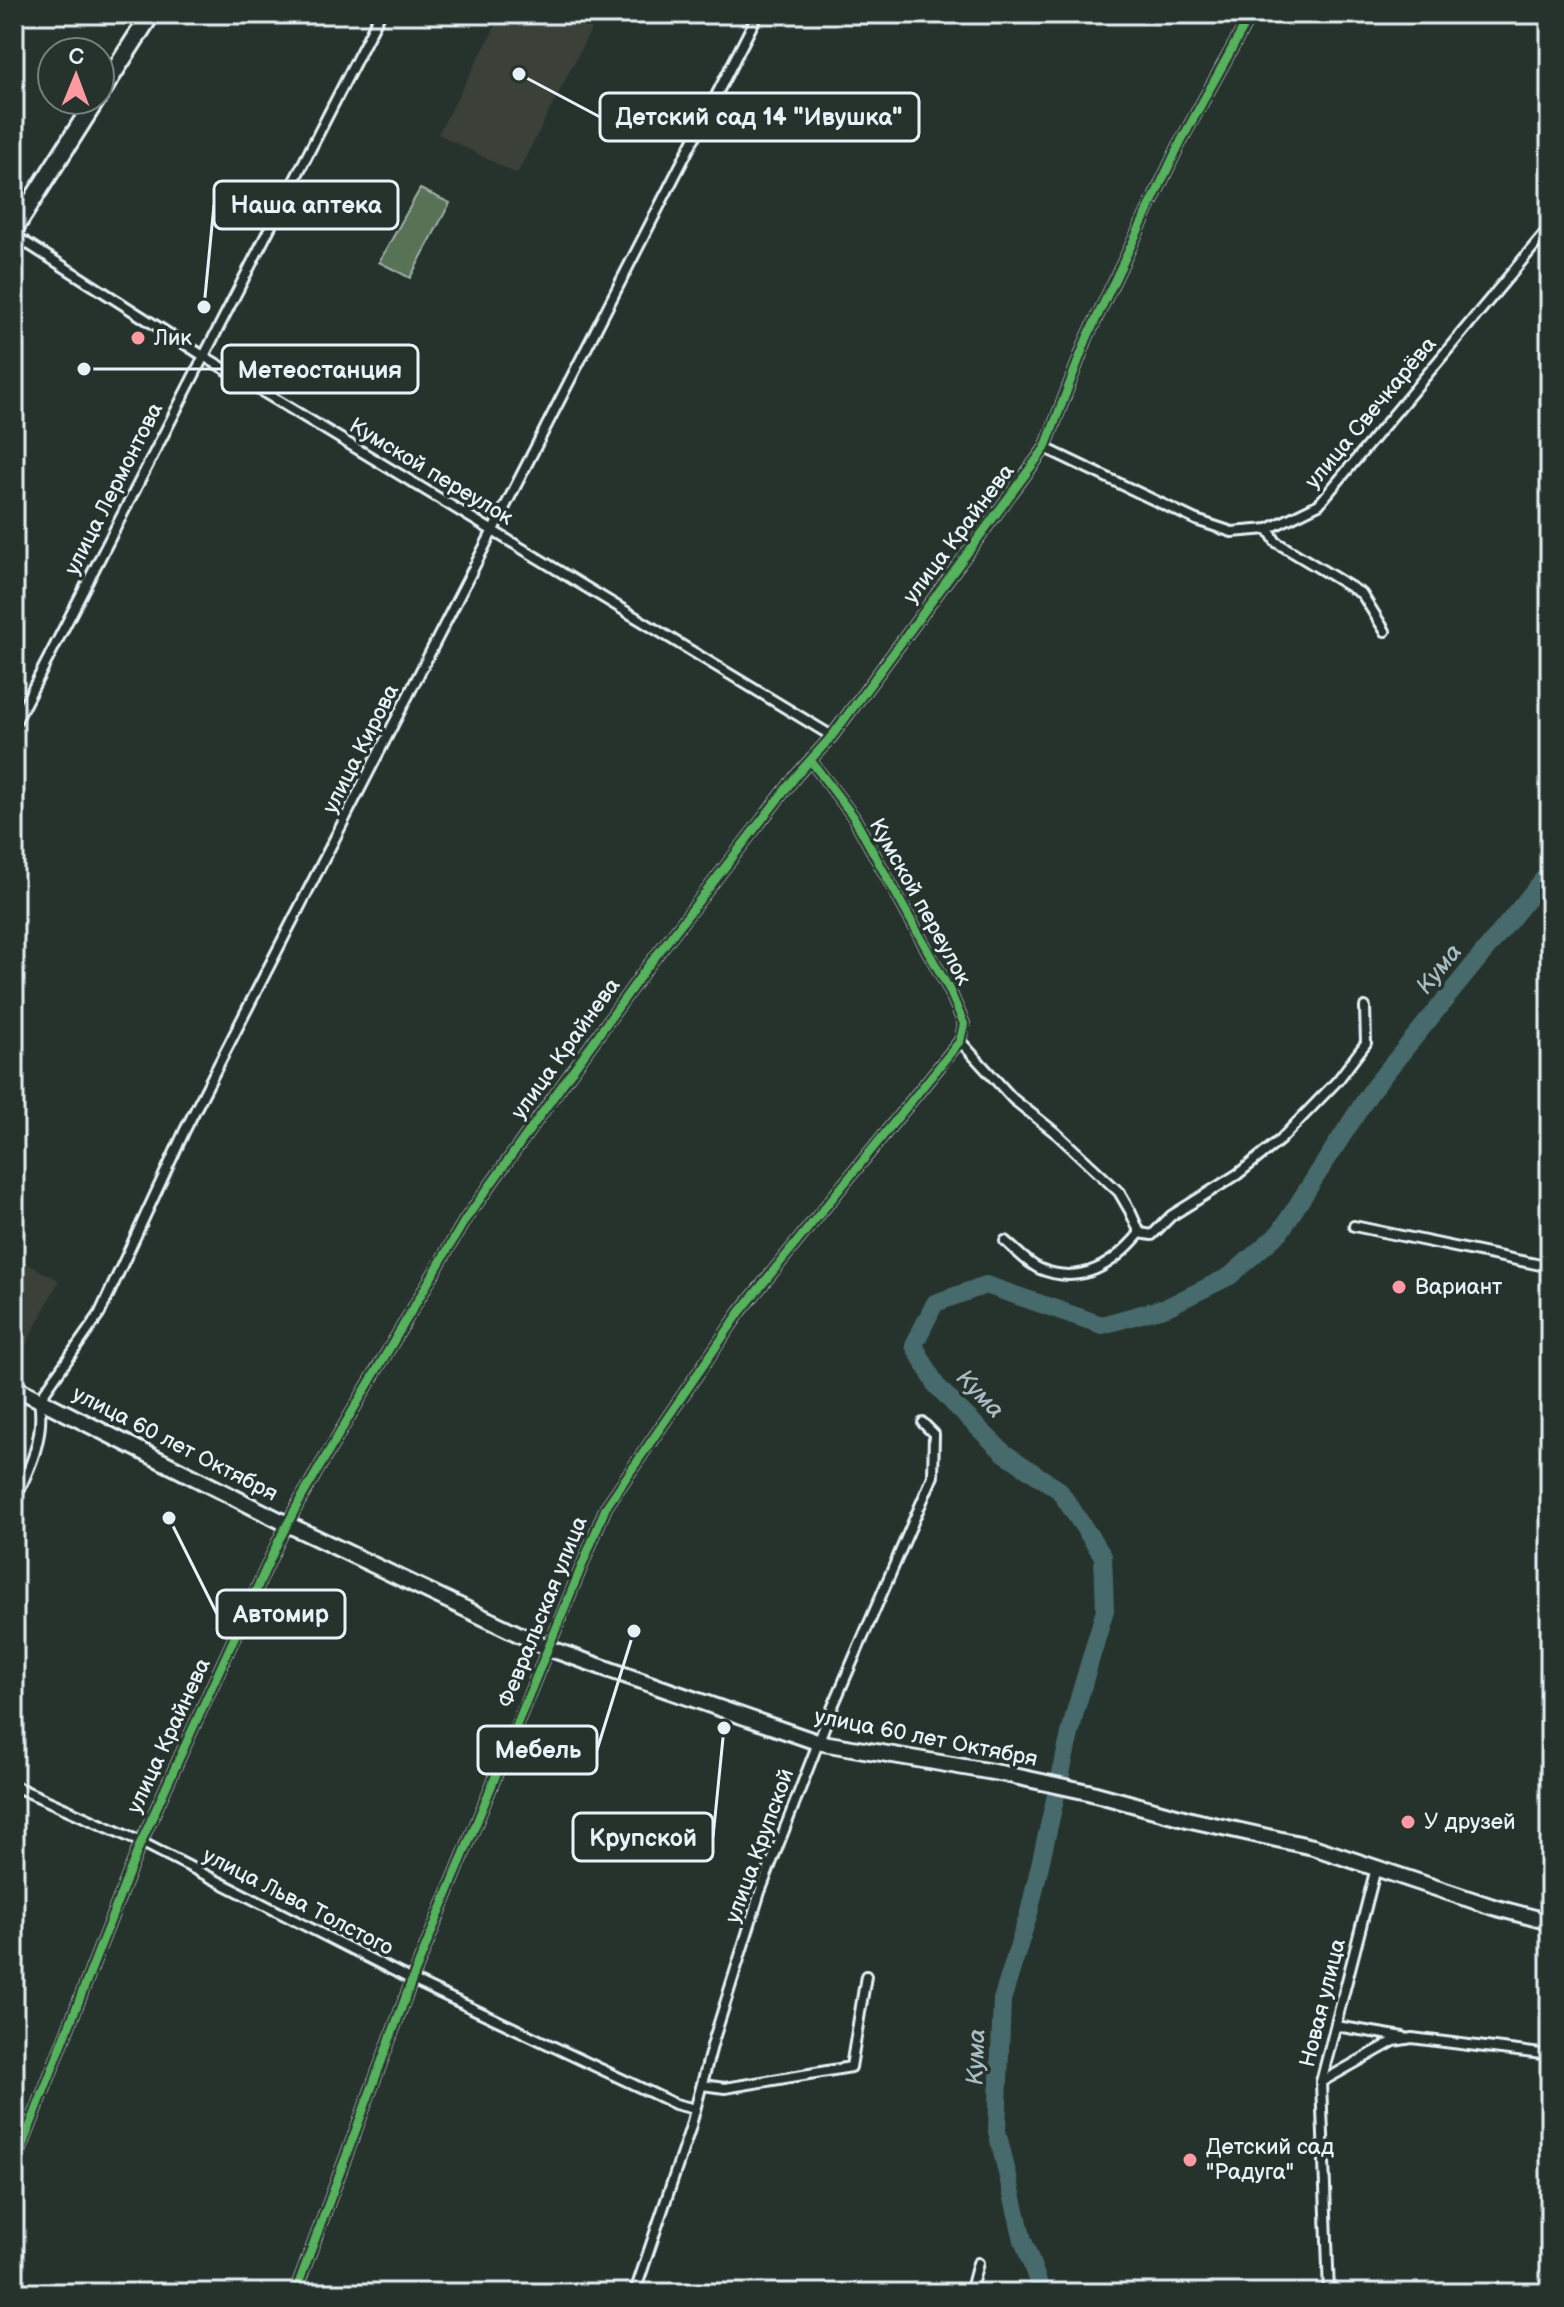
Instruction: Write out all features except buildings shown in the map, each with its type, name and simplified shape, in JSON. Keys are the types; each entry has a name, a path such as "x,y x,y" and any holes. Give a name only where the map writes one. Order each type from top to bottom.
{"highway":[{"path":"116,69 151,14"},
{"path":"14,232 86,116"}],"main road":[{"name":"улица 60 лет Октября","path":"14,1387 287,1524 548,1648 817,1742 1005,1774 1313,1847 1493,1907 1550,1922"}],"street":[{"name":"улица Лермонтова","path":"14,725 380,14"},
{"name":"улица Кирова","path":"39,1400 99,1315 185,1130 758,14"},
{"name":"улица Крайнева","path":"14,2167 141,1842 287,1524 465,1220 645,970 796,776 832,736 1045,448 1093,324 1181,141 1251,14"},
{"name":"улица Свечкарёва","path":"1045,448 1196,520 1232,532 1268,529 1319,504 1550,227"},
{"name":"Кумской переулок","path":"14,232 202,355 832,736"},
{"path":"1268,529 1276,542 1362,594 1385,631"},
{"name":"Кумской переулок","path":"811,761 853,816 949,989 964,1024"},
{"path":"1140,1233 1152,1235 1171,1216 1238,1174 1280,1140 1338,1080 1366,1043 1365,1007"},
{"name":"Февральская улица","path":"295,2293 412,1980 606,1507 740,1312 960,1041 964,1024"},
{"path":"960,1041 1013,1099 1057,1134 1119,1192 1140,1233"},
{"path":"1354,1226 1550,1267"},
{"path":"1005,1241 1038,1268 1064,1275 1088,1272 1115,1260 1140,1233"},
{"path":"14,1501 33,1464 42,1421 39,1400"},
{"name":"улица Крупской","path":"633,2293 659,2227 760,1892 817,1742 933,1476 934,1434 923,1423"},
{"name":"улица Льва Толстого","path":"14,1786 141,1842 412,1980 675,2104 695,2109"},
{"name":"Новая улица","path":"1329,2293 1321,2082 1376,1868"},
{"path":"702,2085 725,2088 851,2067 866,1976"},
{"path":"1336,2026 1550,2055"},
{"path":"1321,2082 1394,2041 1412,2038"},
{"path":"970,2293 978,2263"}],"shaded area":[{"path":"502,14 599,14 517,174 438,134"},
{"path":"14,1257 59,1280 26,1345 14,1339"}],"green space":[{"path":"420,189 450,203 410,278 379,262"}],"waterway":[{"name":"Кума","path":"1042,2293 1023,2240 997,2131 1002,2000 1029,1913 1075,1712 1105,1610 1103,1556 1059,1490 1003,1452 955,1405 936,1385 914,1345 935,1303 986,1285 1102,1325 1167,1307 1230,1276 1280,1232 1373,1088 1550,871"}],"cycle path":[{"path":"14,2167 141,1842 299,1502 465,1220 645,970 796,776 832,736 1045,448 1087,338 1181,141 1251,14"},
{"path":"295,2293 412,1980 606,1507 740,1312 960,1041 964,1024 949,989 853,816 811,761"}],"place":[{"name":"Детский сад 14 \"Ивушка\"","path":"519,74"},
{"name":"Наша аптека","path":"204,307"},
{"name":"Лик","path":"138,338"},
{"name":"Метеостанция","path":"84,369"},
{"name":"Вариант","path":"1399,1287"},
{"name":"Автомир","path":"169,1518"},
{"name":"Мебель","path":"634,1631"},
{"name":"Крупской","path":"724,1728"},
{"name":"У друзей","path":"1408,1822"},
{"name":"Детский сад \"Радуга\"","path":"1190,2160"}]}
